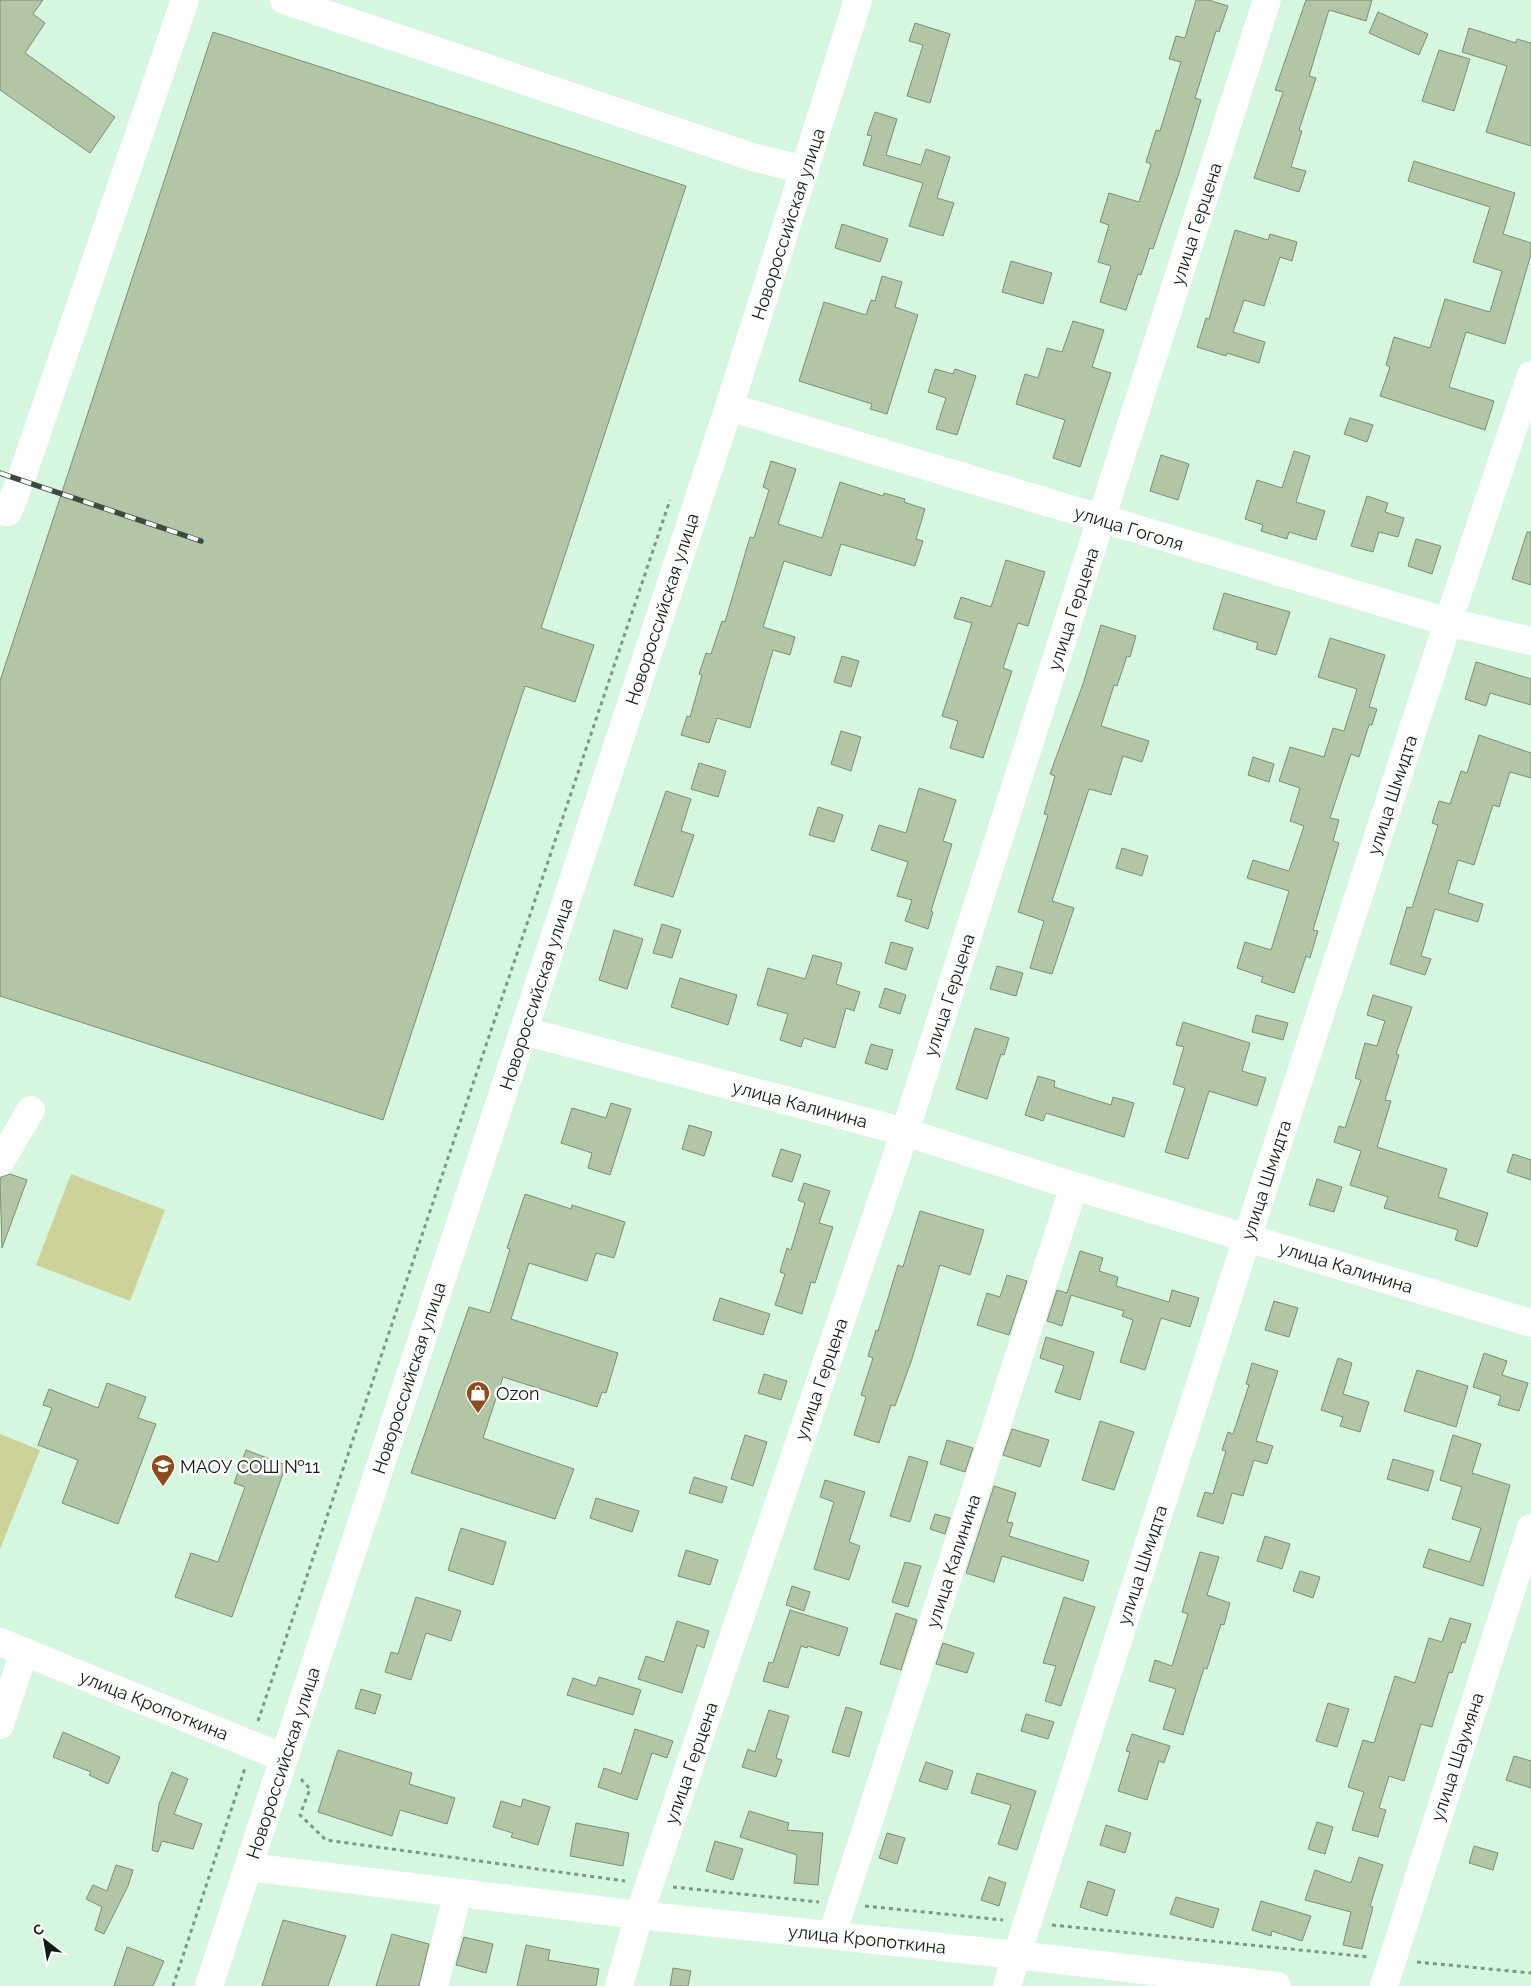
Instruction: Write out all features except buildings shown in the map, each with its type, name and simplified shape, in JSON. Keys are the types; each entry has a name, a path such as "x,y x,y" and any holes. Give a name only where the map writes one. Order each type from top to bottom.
{"street":[{"path":"0,510 8,512 21,479 185,0"},
{"path":"284,0 752,157 805,170"},
{"name":"Новороссийская улица","path":"210,1986 729,406 858,0"},
{"name":"улица Герцена","path":"619,1986 639,1915 905,1132 1267,0"},
{"name":"улица Шмидта","path":"1007,1986 1247,1238 1448,622 1531,375"},
{"name":"улица Гоголя","path":"729,406 1102,520 1448,622 1531,640"},
{"name":"улица Калинина","path":"524,1031 905,1132 1074,1186 1531,1323"},
{"path":"0,1162 31,1110"},
{"name":"улица Калинина","path":"832,1935 1074,1186"},
{"name":"улица Шаумяна","path":"1384,1986 1531,1528"},
{"name":"улица Кропоткина","path":"0,1725 12,1647 284,1758"},
{"name":"улица Кропоткина","path":"250,1867 639,1915 1017,1955 1277,1986"},
{"path":"434,1986 458,1893"}],"path":[{"path":"173,1986 262,1711 672,494"}],"green space":[{"path":"71,1174 165,1210 130,1301 36,1265"},
{"path":"0,1434 40,1450 0,1549"}],"railway":[{"path":"0,473 201,541"}],"place":[{"name":"Ozon","path":"478,1414"},
{"name":"МАОУ СОШ №11","path":"163,1487"}]}
